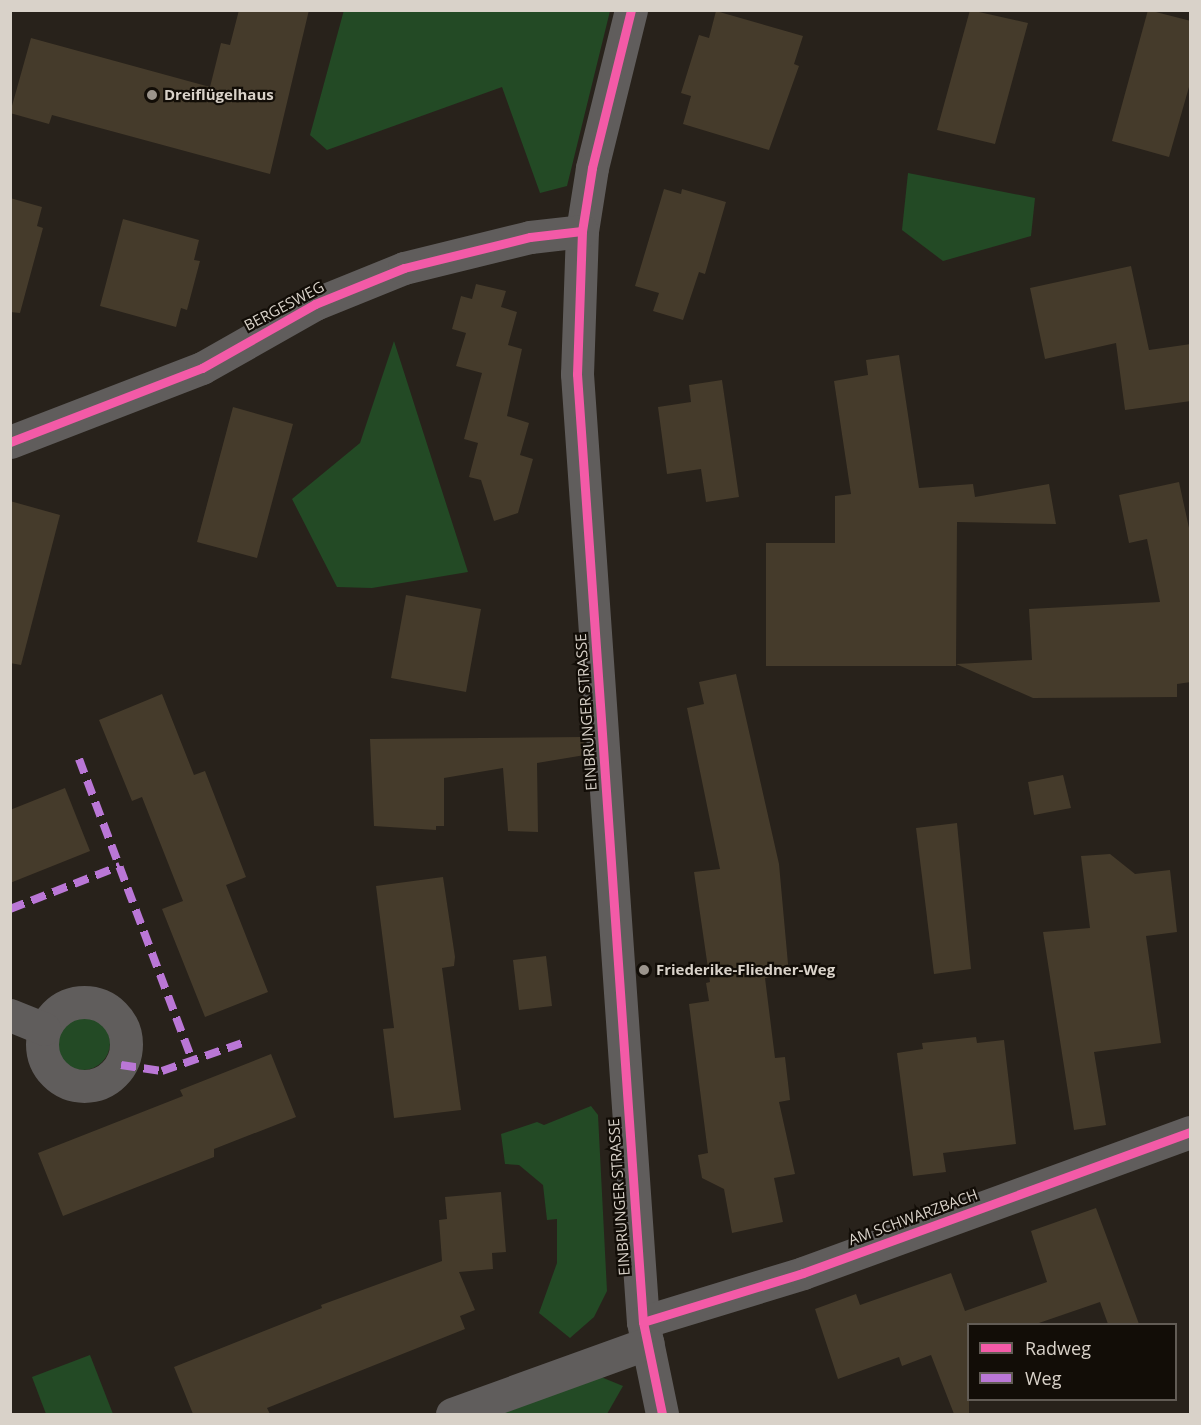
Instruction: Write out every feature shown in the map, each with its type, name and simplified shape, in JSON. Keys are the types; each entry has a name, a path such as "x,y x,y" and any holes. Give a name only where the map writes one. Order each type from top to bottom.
{"street":[{"name":"EINBRUNGER STRASSE","path":"631,10 603,116 582,231 577,374 645,1333 662,1414"},
{"name":"BERGESWEG","path":"10,442 202,368 315,304 404,267 530,237 582,231"},
{"path":"10,1015 44,1029"},
{"name":"AM SCHWARZBACH","path":"645,1333 1191,1132"},
{"path":"452,1414 645,1333"}],"green space":[{"path":"344,10 610,11 567,186 540,193 502,87 327,150 310,135"},
{"path":"908,173 1035,198 1031,236 943,261 902,230"},
{"path":"394,341 468,572 372,588 337,587 292,499 360,443"},
{"path":"83,1016 93,1018 102,1024 108,1033 110,1043 108,1053 102,1062 93,1068 83,1070 73,1068 64,1062 58,1053 56,1043 58,1033 64,1024 73,1018"},
{"path":"591,1106 598,1115 607,1291 594,1317 570,1338 539,1313 557,1263 557,1219 547,1220 543,1185 519,1165 505,1164 501,1134 537,1122 544,1125"},
{"path":"90,1355 113,1414 46,1414 32,1377"},
{"path":"596,1375 623,1386 607,1414 493,1414"}],"building":[{"name":"Dreiflügelhaus","path":"239,10 309,10 270,174 52,115 49,124 10,113 31,38 210,87 221,43 230,45"},
{"path":"970,10 1028,23 995,144 937,130"},
{"path":"1148,10 1191,21 1191,80 1169,157 1112,141"},
{"path":"716,11 803,36 794,64 799,66 769,150 683,124 691,96 681,93 699,35 709,38"},
{"path":"664,189 681,194 682,189 726,202 705,274 699,272 683,320 653,311 659,293 635,286"},
{"path":"10,198 42,207 37,226 43,228 20,313 10,312"},
{"path":"123,219 199,240 194,260 200,261 187,310 181,308 176,327 100,306"},
{"path":"1131,266 1149,350 1191,344 1191,401 1125,410 1116,343 1045,359 1030,288"},
{"path":"476,284 506,291 501,307 517,312 508,345 522,349 507,416 529,423 520,455 533,459 518,513 494,521 481,480 469,477 478,443 464,439 482,373 456,366 466,333 452,329 461,296 472,299"},
{"path":"899,355 919,488 973,484 975,497 1049,484 1056,524 957,522 956,666 766,666 766,543 835,543 835,496 851,494 834,381 868,375 866,360"},
{"path":"722,380 739,497 706,502 701,469 667,474 658,407 691,402 689,385"},
{"path":"233,407 293,424 257,558 197,542"},
{"path":"1179,482 1191,537 1191,682 1177,684 1177,697 1033,698 956,664 1032,660 1029,609 1160,602 1147,539 1129,543 1119,495"},
{"path":"10,501 60,515 21,665 10,663"},
{"path":"406,595 481,609 466,692 391,678"},
{"path":"736,674 779,864 789,975 765,978 775,1058 785,1057 790,1100 779,1102 795,1174 774,1178 783,1222 732,1233 724,1189 702,1178 698,1155 708,1153 689,1004 709,1001 706,983 710,982 694,872 720,869 687,708 704,704 699,682"},
{"path":"162,694 194,775 205,771 246,877 226,885 268,992 205,1017 162,909 183,901 142,797 132,801 99,720"},
{"path":"583,737 585,755 537,763 538,832 508,831 503,768 444,778 444,826 436,826 436,830 374,826 370,739"},
{"path":"1063,775 1071,808 1034,815 1028,782"},
{"path":"65,788 90,851 10,883 10,810"},
{"path":"957,823 971,969 934,974 916,828"},
{"path":"1110,854 1135,874 1170,870 1177,932 1146,936 1161,1043 1094,1052 1106,1125 1074,1130 1043,932 1090,928 1081,856"},
{"path":"443,877 455,957 454,966 442,968 461,1110 394,1118 383,1029 394,1028 376,886"},
{"path":"546,956 552,1006 519,1010 513,960"},
{"path":"976,1037 977,1043 1004,1040 1016,1144 943,1153 946,1172 913,1176 897,1053 923,1049 922,1043"},
{"path":"271,1054 296,1117 214,1149 214,1157 63,1216 38,1153 183,1096 180,1090"},
{"path":"501,1192 506,1252 492,1253 493,1269 459,1272 475,1310 460,1316 465,1329 267,1408 270,1414 193,1414 174,1367 322,1308 321,1305 442,1261 439,1220 447,1219 445,1197"},
{"path":"1096,1208 1139,1323 1108,1323 1100,1302 1039,1323 967,1323 969,1414 954,1414 931,1355 902,1366 899,1357 838,1379 815,1309 856,1294 860,1305 951,1273 965,1311 1047,1282 1031,1231"}],"marked path":[{"path":"79,759 192,1060"},
{"path":"10,909 120,866"},
{"path":"121,1065 162,1071 242,1043"}],"cycle path":[{"path":"631,10 592,168 582,231 577,374 643,1322 662,1414"},
{"path":"10,442 202,368 315,304 404,268 530,237 582,231"},
{"path":"643,1322 803,1273 1190,1132"}],"place":[{"name":"Dreiflügelhaus","path":"152,95"},
{"name":"Friederike-Fliedner-Weg","path":"644,970"}]}
